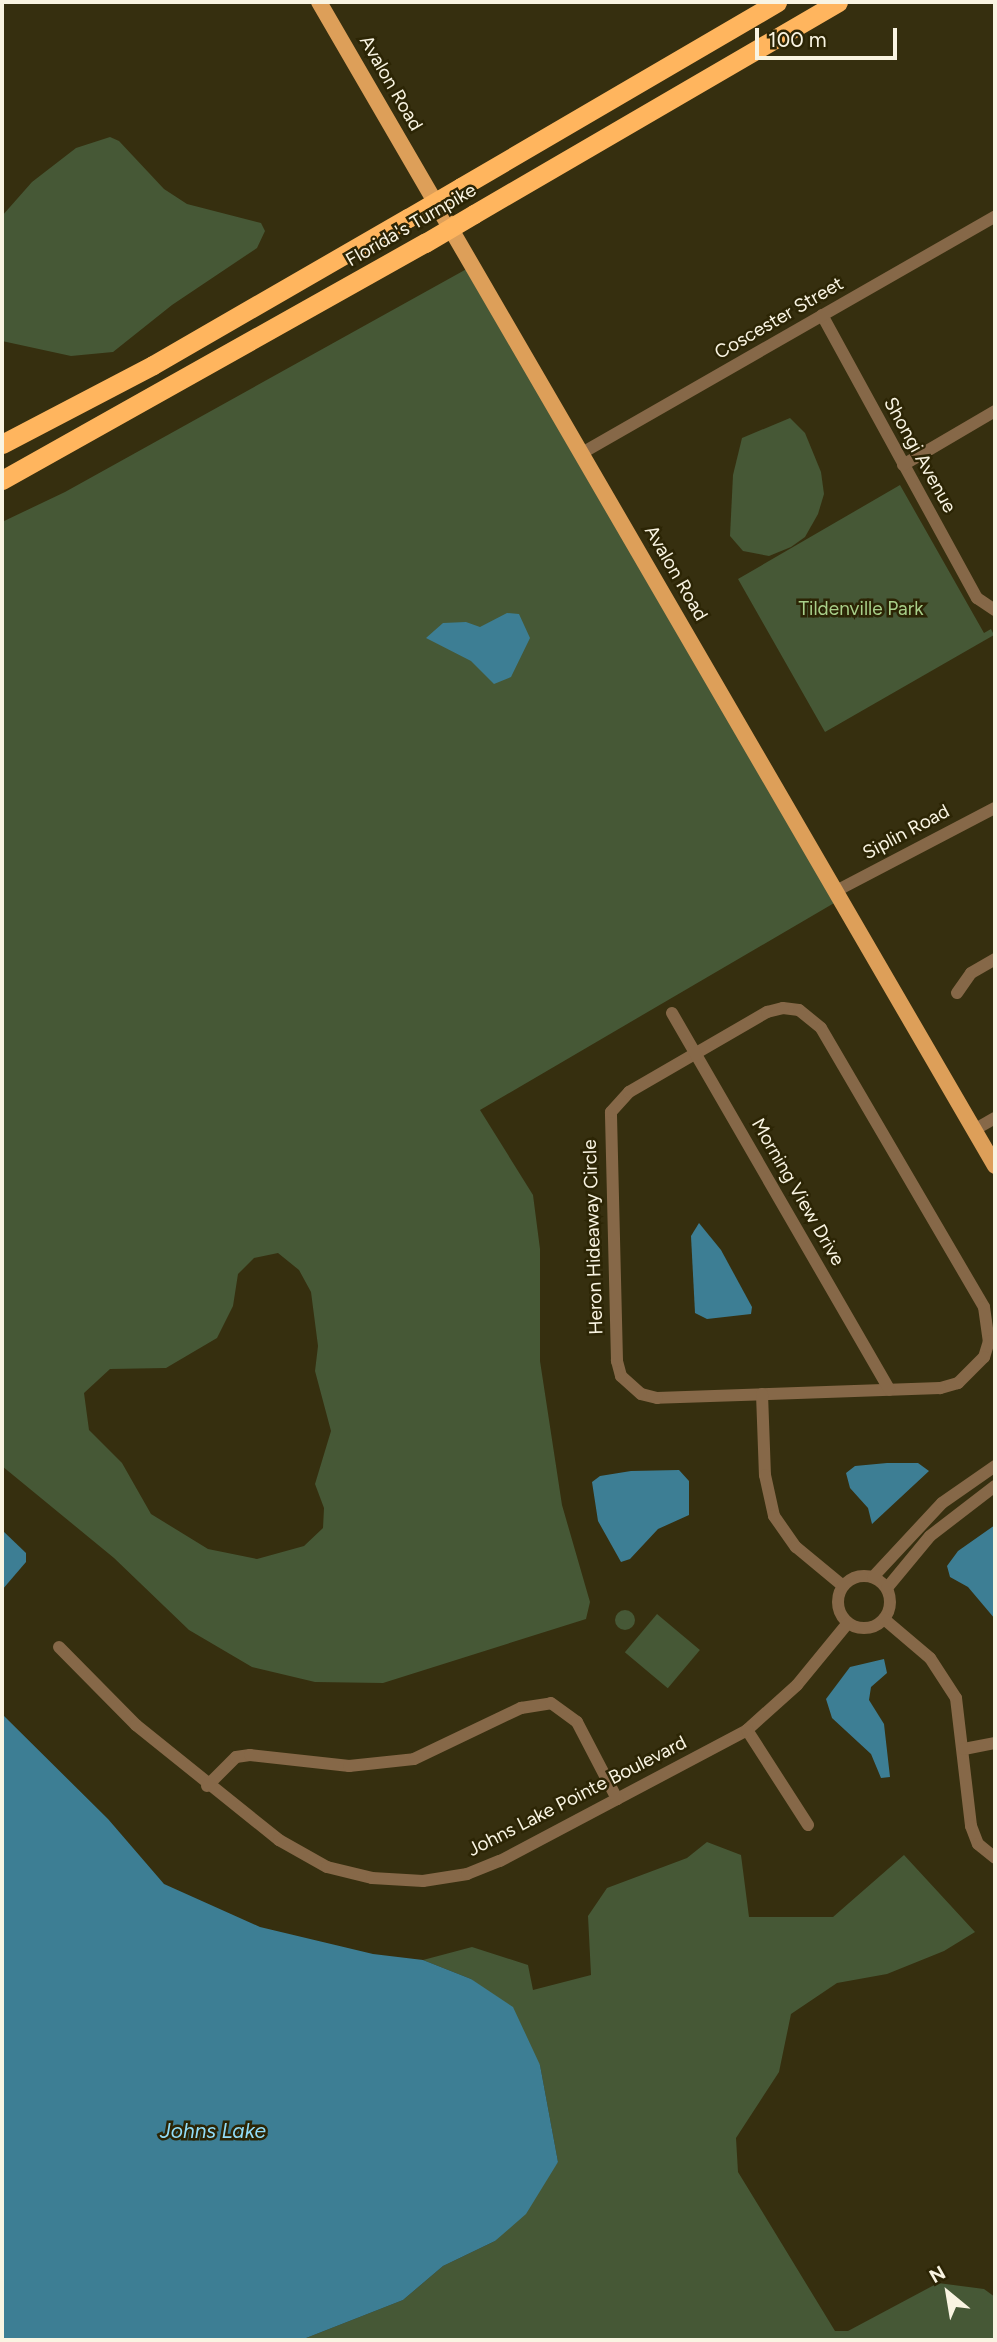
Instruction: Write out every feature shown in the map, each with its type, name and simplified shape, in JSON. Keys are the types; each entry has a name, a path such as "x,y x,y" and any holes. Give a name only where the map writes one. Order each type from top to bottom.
{"highway":[{"name":"Florida's Turnpike","path":"2,444 153,365 777,2"},
{"name":"Florida's Turnpike","path":"2,480 425,243 838,2"}],"main road":[{"name":"Avalon Road","path":"319,2 974,1130 993,1156"}],"street":[{"name":"Coscester Street","path":"582,453 995,216"},
{"name":"Shongi Avenue","path":"822,315 977,597 992,609"},
{"path":"903,465 995,411"},
{"name":"Siplin Road","path":"836,891 995,808"},
{"path":"957,993 972,972 995,959"},
{"name":"Heron Hideaway Circle","path":"783,1008 810,1016 821,1028 964,1272 989,1324 984,1357 958,1383 890,1390 649,1396 628,1386 617,1361 611,1112 629,1092 695,1054 767,1012 783,1008"},
{"name":"Morning View Drive","path":"672,1013 890,1390"},
{"path":"974,1130 995,1118"},
{"path":"762,1394 765,1475 774,1516 796,1548 843,1586"},
{"path":"873,1577 942,1503 995,1466"},
{"path":"887,1588 930,1536 995,1486"},
{"path":"873,1577 887,1588 890,1599 884,1619 869,1628 848,1623 838,1606 843,1586 852,1578 873,1577"},
{"path":"884,1619 946,1678 956,1698 971,1826 978,1843 995,1858"},
{"name":"Johns Lake Pointe Boulevard","path":"60,1647 136,1725 207,1786 279,1840 327,1867 372,1878 423,1881 467,1874 500,1861 747,1730 797,1685 848,1623"},
{"path":"207,1786 236,1757 250,1755 349,1766 414,1759 521,1708 551,1703 577,1721 617,1799"},
{"path":"747,1730 808,1825"},
{"path":"964,1749 995,1743"}],"green space":[{"path":"110,137 119,141 164,189 187,204 261,223 265,231 257,248 172,305 113,352 71,356 2,341 2,216 32,182 76,148"},
{"path":"472,266 841,899 480,1110 533,1195 540,1249 540,1361 562,1505 590,1602 586,1619 383,1683 315,1682 252,1667 189,1630 114,1558 2,1466 2,522 65,492","holes":["278,1253 299,1270 311,1292 318,1346 315,1371 331,1431 315,1484 324,1508 323,1528 304,1546 257,1559 208,1549 151,1514 122,1463 89,1430 84,1393 110,1369 166,1368 217,1338 233,1306 238,1274 254,1258"]},
{"path":"790,418 805,433 821,472 824,494 818,514 805,537 791,547 769,556 743,551 730,536 733,475 742,438"},
{"name":"Tildenville Park","path":"900,485 984,633 991,629 994,635 825,732 738,579"},
{"path":"621,1610 629,1610 635,1620 629,1630 621,1630 615,1624 615,1616"},
{"path":"657,1614 700,1650 668,1688 625,1652"},
{"path":"707,1842 741,1855 749,1917 833,1917 904,1855 975,1932 944,1951 887,1974 837,1983 791,2014 779,2072 736,2138 738,2172 835,2331 848,2331 938,2283 984,2289 995,2297 995,2340 301,2340 403,2300 443,2266 495,2241 558,2162 540,2065 471,1979 423,1960 472,1947 528,1965 533,1990 591,1975 588,1916 607,1888 687,1858"}],"water":[{"path":"507,613 519,614 530,638 511,677 494,684 471,661 426,638 443,623 466,622 480,627"},
{"path":"699,1223 721,1250 752,1307 751,1314 707,1319 695,1313 691,1236"},
{"path":"918,1463 929,1471 872,1524 868,1508 850,1488 846,1473 855,1466"},
{"path":"679,1470 689,1481 689,1515 658,1529 630,1559 621,1562 598,1521 592,1482 600,1476 631,1471"},
{"path":"995,1525 995,1619 968,1587 950,1577 947,1566 958,1551"},
{"path":"2,1530 26,1553 26,1562 2,1590"},
{"path":"884,1659 887,1673 871,1687 869,1700 884,1724 890,1777 881,1778 871,1754 832,1718 826,1699 850,1667"},
{"name":"Johns Lake","path":"2,1714 108,1819 164,1884 260,1927 373,1954 423,1960 471,1979 513,2007 540,2065 558,2162 526,2214 495,2241 443,2266 403,2300 301,2340 2,2340"}]}
